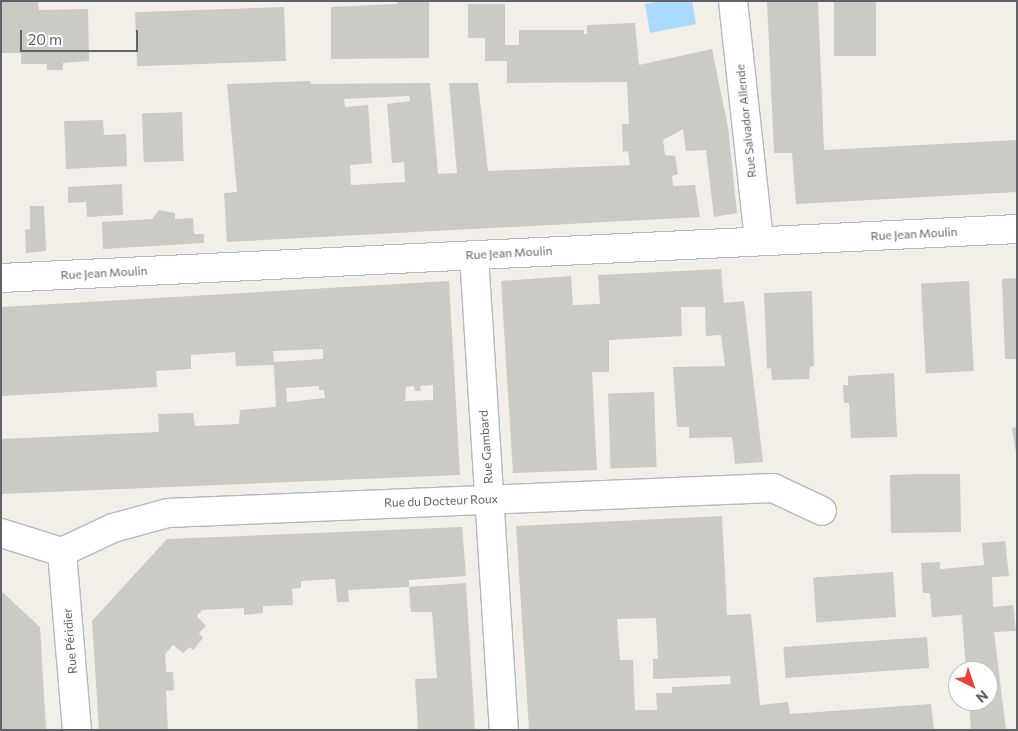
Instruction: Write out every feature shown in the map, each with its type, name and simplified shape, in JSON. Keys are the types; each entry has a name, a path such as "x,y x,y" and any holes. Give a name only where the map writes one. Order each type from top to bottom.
{"street":[{"name":"Rue Salvador Allende","path":"733,1 759,241"},
{"name":"Rue Jean Moulin","path":"1,278 1017,229"},
{"name":"Rue Gambard","path":"474,255 504,730"},
{"name":"Rue du Docteur Roux","path":"62,552 113,528 168,513 773,488 822,511"},
{"path":"1,533 62,552"},
{"name":"Rue Péridier","path":"62,552 77,730"}],"water":[{"path":"661,1 692,1 696,24 650,33 645,4"}],"building":[{"path":"1,1 38,1 39,10 88,9 89,61 63,63 63,70 47,70 47,64 21,64 21,53 1,53"},
{"path":"397,1 429,1 429,58 331,59 331,7 397,4"},
{"path":"767,1 818,1 824,150 1017,140 1017,192 796,204 792,153 774,153"},
{"path":"834,1 876,1 876,56 834,56"},
{"path":"468,4 505,4 505,45 519,45 519,30 584,30 584,34 587,34 587,25 635,23 639,65 712,49 728,127 737,213 714,217 706,150 686,151 683,129 663,140 665,155 675,156 678,174 672,176 673,186 695,185 700,217 227,242 224,193 237,192 227,84 310,81 311,84 430,83 438,174 457,173 449,83 478,83 488,171 630,165 628,151 623,152 622,124 629,124 627,82 507,83 507,61 485,61 485,38 468,38","holes":["409,96 410,101 387,104 392,163 404,162 405,182 351,185 350,165 372,163 368,105 345,107 344,99"]},
{"path":"284,7 286,61 137,66 135,12"},
{"path":"182,112 184,161 144,162 142,113"},
{"path":"103,120 104,135 126,134 127,166 66,169 64,121"},
{"path":"122,184 123,215 87,217 86,202 68,203 68,187"},
{"path":"30,206 44,206 46,251 26,253 25,230 30,229"},
{"path":"159,210 175,213 175,219 193,218 194,234 204,234 204,243 103,249 102,222 152,219"},
{"path":"721,269 724,303 744,301 763,462 735,464 732,437 689,438 689,427 677,427 673,367 725,366 721,335 706,336 705,307 681,307 682,336 609,340 609,372 592,372 597,470 513,473 501,281 571,276 573,305 600,304 598,275"},
{"path":"1017,278 1017,359 1005,359 1002,279"},
{"path":"449,281 460,475 1,494 1,439 159,432 158,414 193,413 195,426 239,424 240,410 276,407 274,365 236,366 235,352 191,355 191,369 156,371 157,387 1,396 1,307","holes":["323,349 323,359 274,362 273,351","433,385 433,400 405,401 406,387 414,386 415,391 421,391 420,386","319,386 319,390 324,390 325,398 287,402 286,388"]},
{"path":"969,281 974,371 926,373 921,284"},
{"path":"812,291 814,366 810,367 809,379 772,380 771,368 767,369 764,293"},
{"path":"894,373 897,437 851,438 849,403 844,403 843,385 848,385 848,376"},
{"path":"654,392 657,467 611,469 608,394"},
{"path":"1017,427 1017,453 1016,453 1012,428"},
{"path":"960,474 961,532 891,533 890,475"},
{"path":"722,516 727,615 751,614 760,705 788,702 790,714 931,704 934,730 529,730 516,526","holes":["656,618 658,659 653,659 653,679 730,676 731,684 672,687 672,693 656,693 657,710 635,710 633,660 620,660 617,619"]},
{"path":"462,527 466,576 409,580 409,587 348,590 349,602 337,602 335,579 301,581 301,588 292,589 293,605 263,606 263,613 244,615 244,608 202,610 197,616 206,626 199,633 203,638 193,650 190,647 183,653 173,645 165,654 166,672 173,672 174,690 166,691 168,730 99,730 92,621 167,539"},
{"path":"1005,541 1009,576 992,577 993,607 1013,605 1016,631 994,632 998,661 965,661 962,615 932,617 930,593 923,593 921,563 940,562 940,569 984,565 982,543"},
{"path":"893,572 896,617 816,622 813,578"},
{"path":"466,583 475,730 418,730 415,679 437,678 432,612 411,612 409,587"},
{"path":"1,591 40,627 46,730 1,730"},
{"path":"927,637 929,668 786,678 783,647"},
{"path":"998,665 1006,730 971,730 970,711 998,711"}]}
